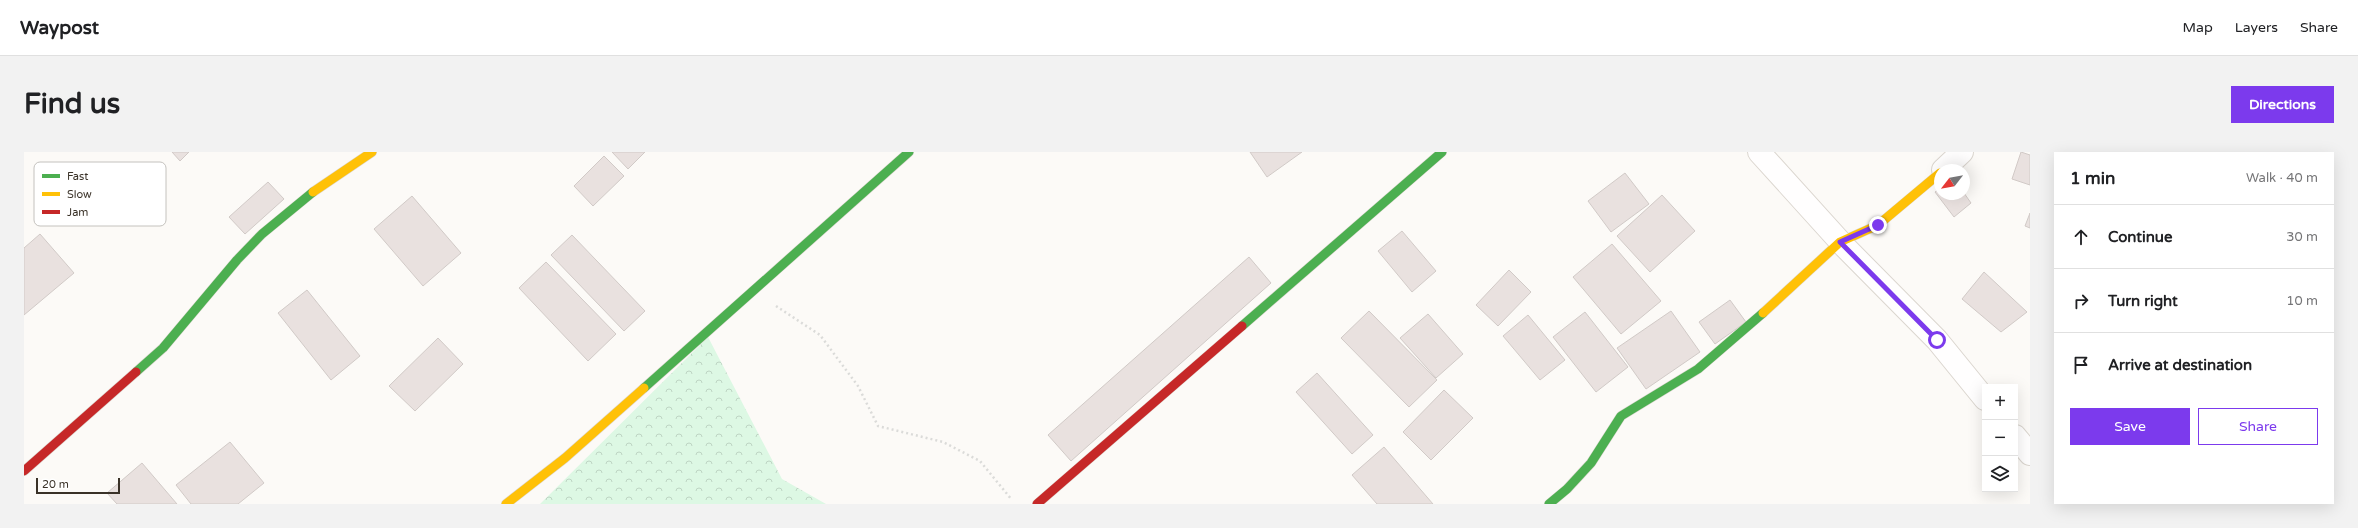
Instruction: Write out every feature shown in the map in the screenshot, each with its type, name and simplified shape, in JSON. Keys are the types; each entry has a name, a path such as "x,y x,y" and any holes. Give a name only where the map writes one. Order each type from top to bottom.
{"street":[{"path":"24,471 163,348 237,260 262,234 320,188 372,152"},
{"path":"506,504 565,458 909,152"},
{"path":"1037,504 1442,152"},
{"path":"1759,152 1840,242 1937,340 1982,395"},
{"path":"1949,164 1962,152"},
{"path":"1549,504 1567,489 1591,463 1621,416 1698,369 1720,351 1840,242 1878,225 1934,178"},
{"path":"2018,440 2030,454"}],"path":[{"path":"771,303 820,335 858,386 878,426 943,442 980,461 1015,504"}],"green space":[{"path":"708,337 782,479 826,504 540,504"}],"building":[{"path":"172,152 189,152 180,161"},
{"path":"612,152 645,152 628,169"},
{"path":"1250,152 1302,152 1267,177"},
{"path":"2021,152 2030,155 2030,185 2012,179"},
{"path":"604,156 624,176 593,206 574,186"},
{"path":"1625,173 1649,204 1611,232 1588,201"},
{"path":"268,182 284,199 245,234 229,217"},
{"path":"1662,195 1695,231 1650,272 1617,236"},
{"path":"412,196 461,253 423,286 374,229"},
{"path":"1941,200 1969,200 1971,203 1954,217"},
{"path":"2030,213 2030,228 2025,226"},
{"path":"1402,231 1436,271 1412,292 1378,251"},
{"path":"40,234 74,273 24,315 24,248"},
{"path":"572,235 645,311 624,331 551,255"},
{"path":"1612,244 1661,301 1621,334 1573,277"},
{"path":"1249,257 1271,283 1071,461 1048,435"},
{"path":"546,262 616,334 588,361 519,288"},
{"path":"1509,270 1531,292 1498,326 1476,305"},
{"path":"1984,272 2027,312 2001,332 1962,299"},
{"path":"307,290 360,356 331,380 278,313"},
{"path":"1730,300 1746,322 1715,344 1699,322"},
{"path":"1369,311 1437,380 1409,407 1341,338"},
{"path":"1671,311 1700,352 1646,389 1617,348"},
{"path":"1585,312 1628,367 1596,392 1553,337"},
{"path":"1428,314 1463,354 1436,378 1400,338"},
{"path":"1528,315 1565,360 1540,380 1503,336"},
{"path":"438,338 463,364 415,411 389,386"},
{"path":"1317,373 1373,435 1352,454 1296,392"},
{"path":"1444,390 1473,418 1431,460 1403,432"},
{"path":"230,442 264,483 238,504 191,504 176,485"},
{"path":"1384,447 1433,504 1377,504 1352,475"},
{"path":"142,463 177,504 117,504 107,493"}],"traffic: fast":[{"path":"644,388 909,152"},
{"path":"1242,326 1442,152"},
{"path":"136,372 163,348 237,260 262,234 313,192"},
{"path":"1549,504 1567,489 1591,463 1621,416 1698,369 1763,313"}],"traffic: slow":[{"path":"313,192 372,152"},
{"path":"1763,313 1840,242 1878,225 1934,178"},
{"path":"506,504 565,458 644,388"}],"traffic: jam":[{"path":"1037,504 1242,326"},
{"path":"24,471 136,372"}],"route":[{"path":"1878,225 1840,242 1937,340"}]}
